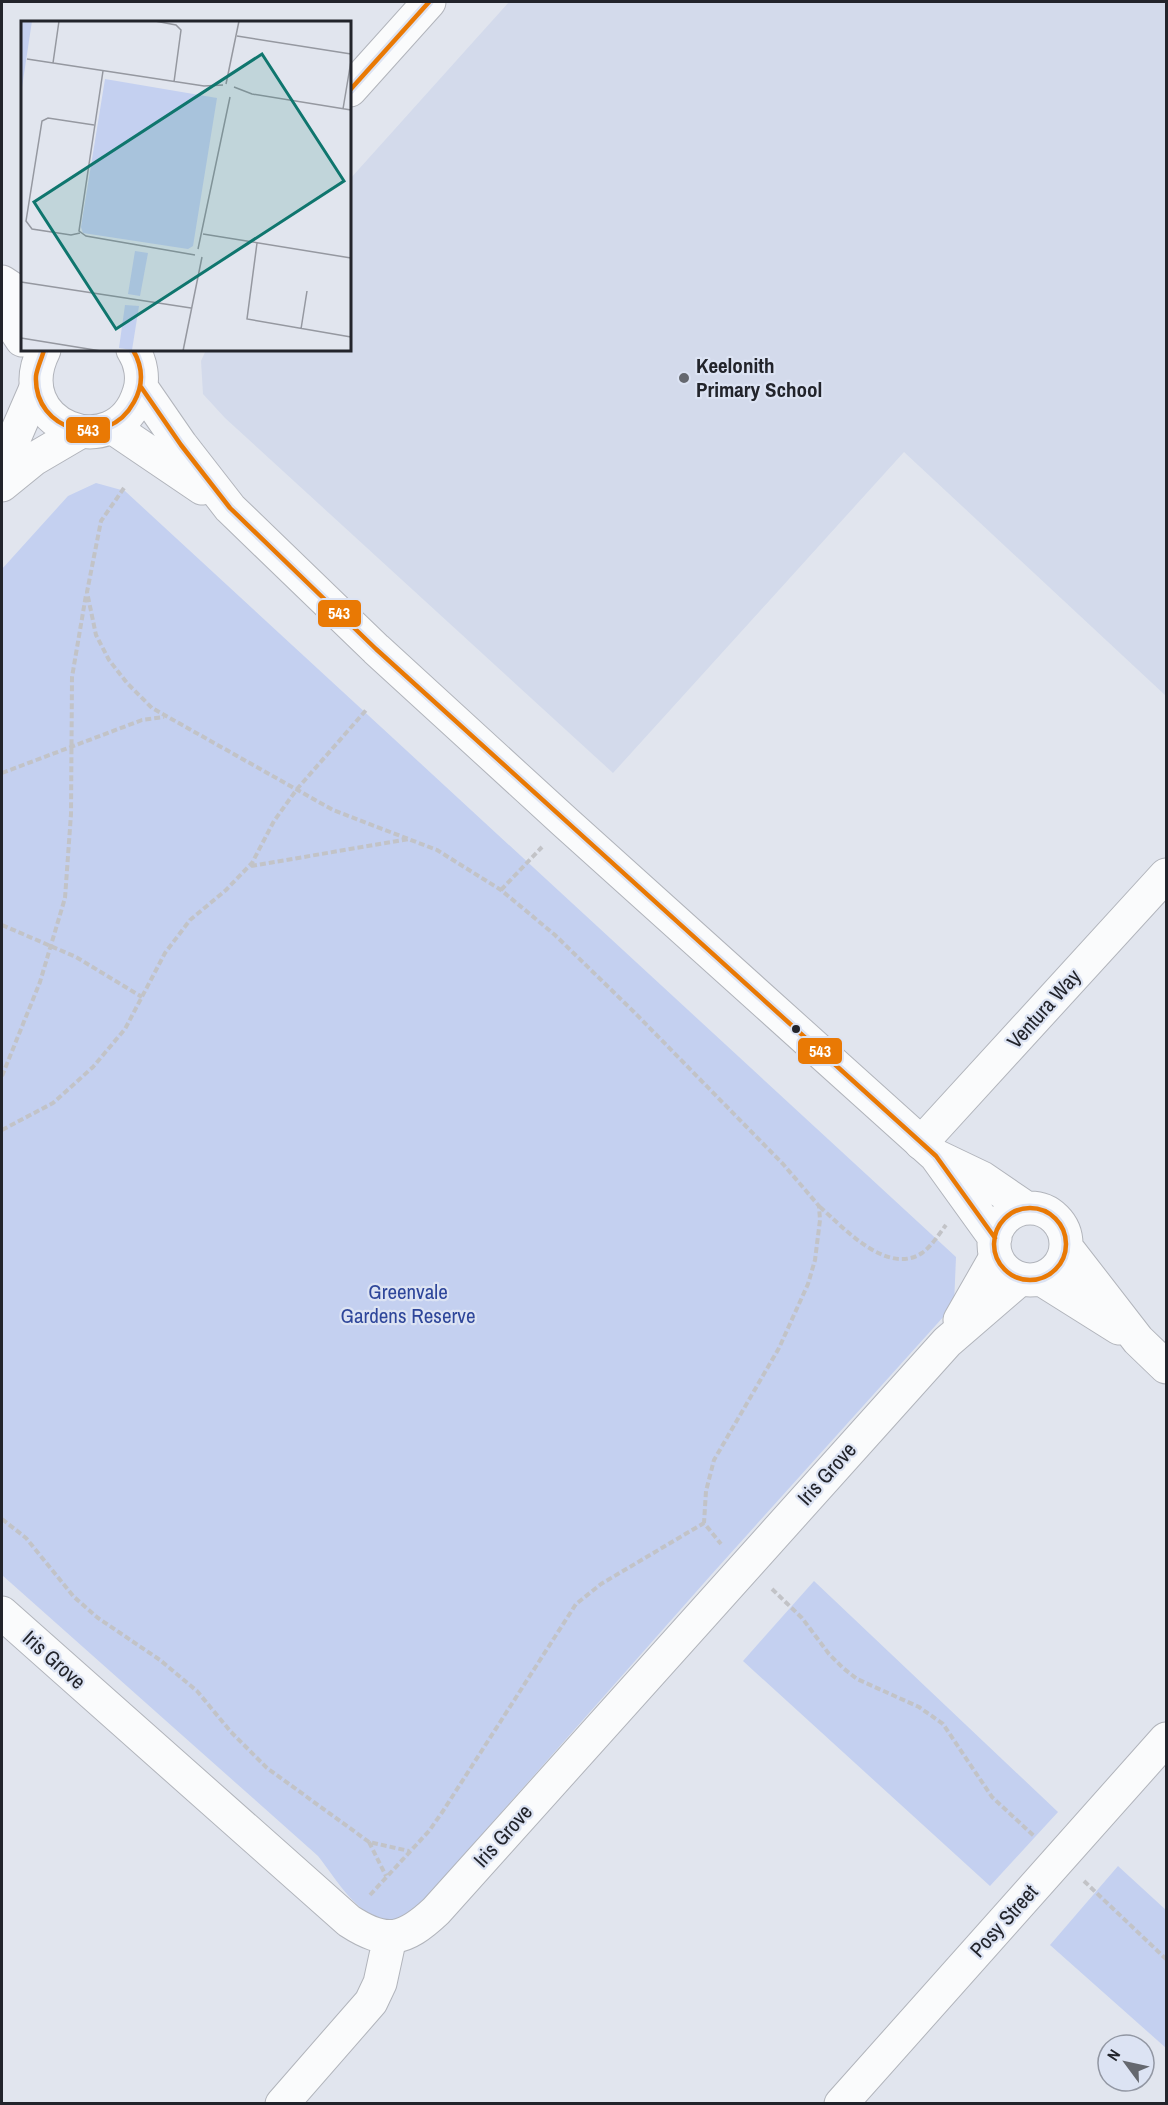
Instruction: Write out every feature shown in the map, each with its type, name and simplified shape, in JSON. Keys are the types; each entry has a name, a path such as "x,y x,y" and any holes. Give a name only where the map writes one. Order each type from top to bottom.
{"street":[{"path":"351,89 429,2"},
{"path":"2,282 21,294"},
{"path":"2,310 21,338"},
{"path":"34,358 41,404 51,417 64,427 80,432 96,432 112,427 126,417 136,403 142,364"},
{"path":"2,459 13,441 34,358"},
{"path":"142,364 181,445 230,508 376,649 929,1150 968,1200 995,1247 1002,1267 1030,1279 1138,1340"},
{"path":"112,427 230,508"},
{"path":"2,485 34,459 80,432"},
{"name":"Ventura Way","path":"929,1150 1167,875"},
{"path":"929,1150 982,1178 1026,1208"},
{"path":"995,1247 1005,1217 1026,1208 1037,1208 1056,1218 1062,1226 1066,1247 1138,1340 1167,1367"},
{"name":"Iris Grove","path":"947,1342 995,1247"},
{"path":"1030,1279 1059,1267 1066,1247"},
{"name":"Iris Grove","path":"2,1613 349,1921 369,1934 390,1937 412,1932 436,1911 745,1564 947,1342 1030,1279"},
{"name":"Posy Street","path":"841,2103 1167,1740"},
{"path":"282,2103 371,2002 380,1983 390,1937"}],"path":[{"path":"2,1076 17,1043 52,947 65,897 69,867 72,677 101,521 124,488"},
{"path":"87,592 96,635 109,660 127,683 152,708 333,810 437,850 501,890 555,935 634,1012 783,1164 819,1206 854,1237 888,1258 912,1258 924,1252 968,1200"},
{"path":"2,1130 53,1103 93,1067 125,1029 165,953 190,920 226,890 247,867 297,789 367,709"},
{"path":"2,773 142,720 166,717"},
{"path":"501,890 565,822"},
{"path":"247,867 410,839"},
{"path":"2,927 52,947 111,976 142,997"},
{"path":"819,1206 820,1220 815,1260 808,1284 779,1348 714,1460 706,1491 704,1523 708,1531 802,1618 829,1654 843,1668 857,1679 919,1707 943,1724 992,1797 1167,1959"},
{"path":"2,1519 26,1538 74,1597 98,1618 160,1660 197,1691 231,1732 267,1768 369,1842 410,1851"},
{"path":"349,1921 443,1811 576,1604 601,1584 704,1523"},
{"path":"369,1842 386,1876"}],"shaded area":[{"name":"Keelonith Primary School","path":"509,2 1166,2 1166,696 904,452 613,773 225,418 203,394 201,361 206,351 351,351 351,178"}],"green space":[{"name":"Greenvale Gardens Reserve","path":"96,483 125,491 956,1257 954,1305 453,1867 434,1896 412,1913 389,1923 357,1905 318,1856 2,1575 2,569 68,496"},
{"path":"814,1581 1058,1812 990,1886 743,1661"},
{"path":"1118,1866 1166,1910 1166,2048 1156,2039 1156,2033 1149,2033 1050,1945"}],"transit line":[{"name":"543","path":"351,89 429,2"},
{"name":"543","path":"44,351 36,376 38,395 46,410 59,422 74,428 90,430 107,427 122,417 134,402 141,376 139,363 133,351"},
{"name":"543","path":"141,387 181,445 230,508 376,649 936,1156 995,1238"},
{"name":"543","path":"1030,1208 1050,1214 1060,1224 1066,1244 1060,1264 1050,1274 1030,1280 1010,1274 1000,1264 994,1244 1000,1224 1010,1214 1030,1208"}],"place":[{"name":"Keelonith Primary School","path":"684,378"}]}
